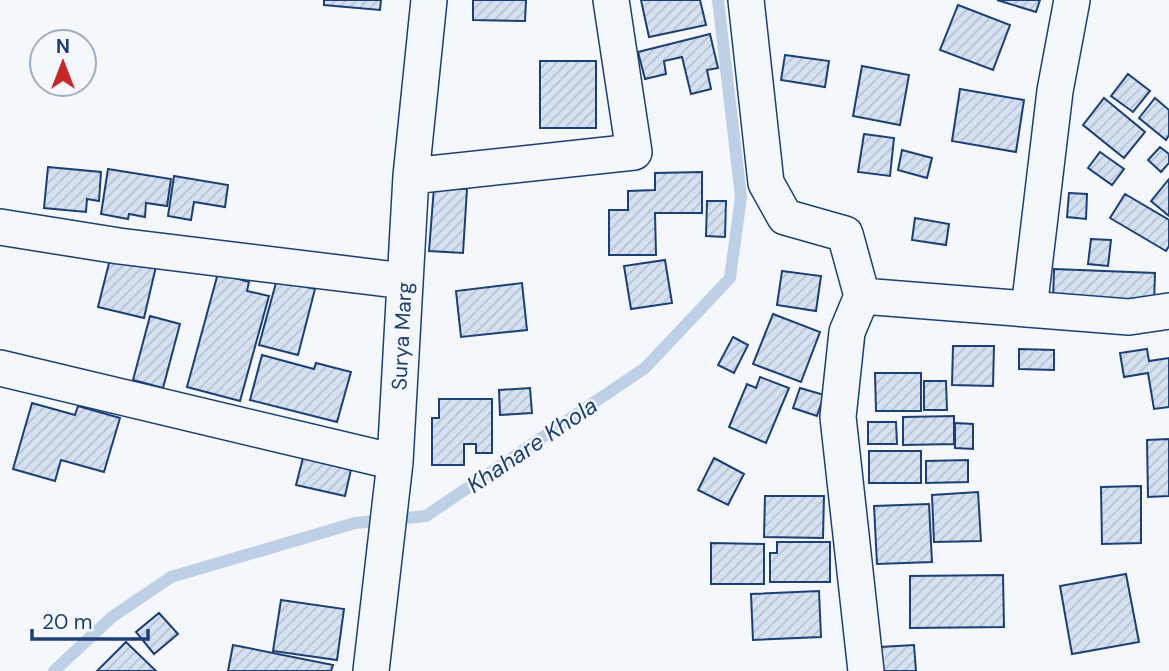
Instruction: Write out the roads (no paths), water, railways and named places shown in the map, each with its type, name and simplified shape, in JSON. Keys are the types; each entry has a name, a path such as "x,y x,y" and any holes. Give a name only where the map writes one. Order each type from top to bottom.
{"street":[{"name":"Surya Marg","path":"371,671 393,477 411,176 429,0"},
{"path":"411,176 634,152 611,0"},
{"path":"746,0 766,183 785,217 845,234 862,296 847,332 838,416 866,671"},
{"path":"1029,309 1055,91 1072,0"},
{"path":"0,227 119,246 404,281"},
{"path":"862,296 1129,317 1169,311"},
{"path":"0,368 393,477"}],"waterway":[{"name":"Khahare Khola","path":"54,671 112,617 171,577 355,523 426,516 645,368 730,278 741,197 718,0"}]}
